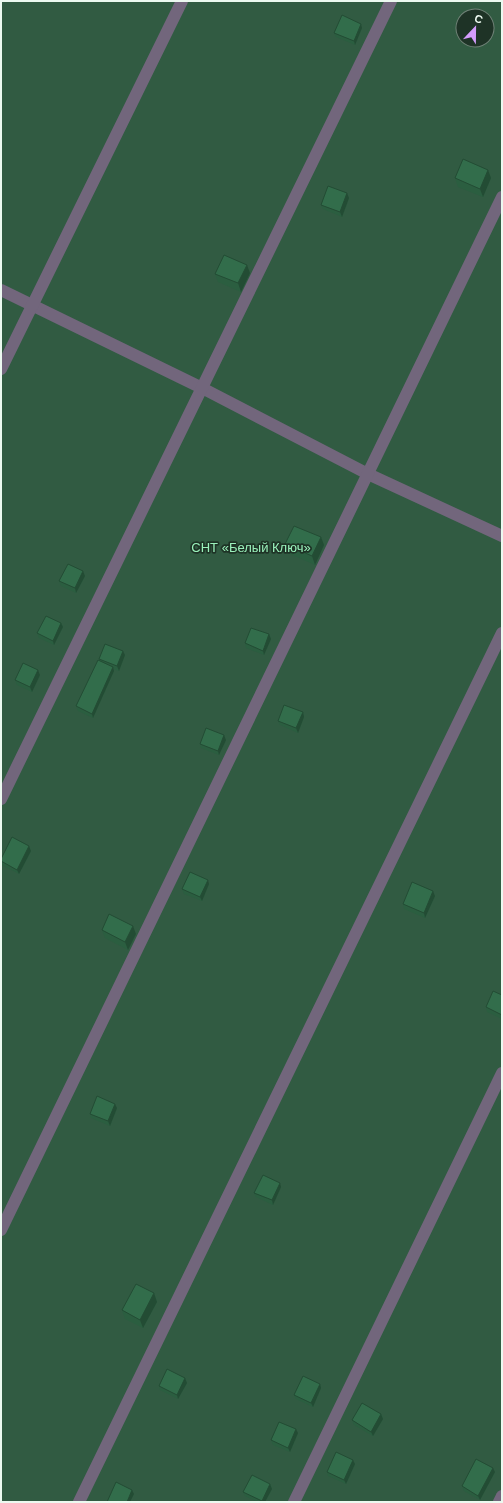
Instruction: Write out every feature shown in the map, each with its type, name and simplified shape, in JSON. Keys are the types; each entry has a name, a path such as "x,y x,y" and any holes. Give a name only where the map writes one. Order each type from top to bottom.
{"street":[{"path":"1,369 182,1"},
{"path":"1,799 391,1"},
{"path":"1,1230 502,197"},
{"path":"1,290 202,388 368,474 502,536"},
{"path":"79,1502 502,633"},
{"path":"294,1502 502,1073"},
{"path":"499,1502 502,1496"}],"green space":[{"name":"СНТ «Белый Ключ»","path":"1,1 502,1 502,1502 1,1502"}],"building":[{"path":"342,15 361,24 354,41 334,33"},
{"path":"463,159 488,170 480,189 455,178"},
{"path":"328,186 347,193 340,212 321,205"},
{"path":"224,255 247,265 238,283 215,274"},
{"path":"294,526 321,537 312,556 285,544"},
{"path":"68,564 83,571 75,588 59,581"},
{"path":"46,616 61,623 53,641 37,633"},
{"path":"251,628 269,634 263,651 245,643"},
{"path":"105,644 123,651 117,666 99,659"},
{"path":"98,660 113,667 92,714 76,706"},
{"path":"23,663 38,670 30,687 15,680"},
{"path":"284,705 303,712 296,728 278,721"},
{"path":"206,728 224,735 218,751 200,744"},
{"path":"12,837 29,846 17,870 1,861"},
{"path":"190,872 208,880 200,897 182,889"},
{"path":"412,882 433,891 424,913 403,904"},
{"path":"109,914 133,926 125,942 102,930"},
{"path":"493,991 502,995 502,1015 486,1007"},
{"path":"97,1096 115,1104 108,1121 90,1114"},
{"path":"263,1175 280,1183 272,1200 254,1193"},
{"path":"136,1284 154,1293 140,1320 122,1310"},
{"path":"167,1369 185,1378 177,1395 159,1386"},
{"path":"303,1376 320,1384 311,1403 294,1395"},
{"path":"362,1403 381,1414 371,1432 352,1420"},
{"path":"279,1422 296,1429 288,1448 271,1440"},
{"path":"336,1452 353,1460 344,1480 327,1472"},
{"path":"476,1459 493,1468 478,1496 462,1486"},
{"path":"252,1475 270,1484 262,1501 243,1492"},
{"path":"116,1482 132,1490 127,1502 107,1502"}]}
